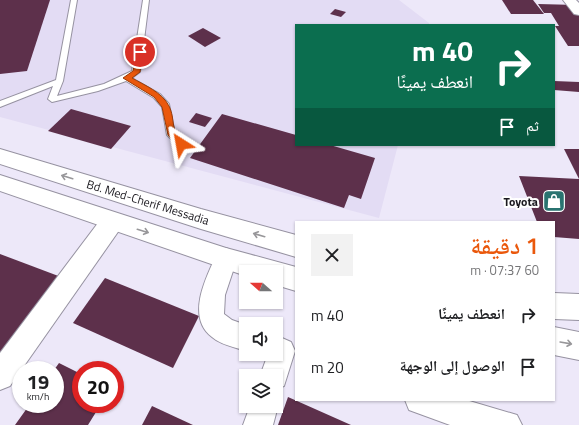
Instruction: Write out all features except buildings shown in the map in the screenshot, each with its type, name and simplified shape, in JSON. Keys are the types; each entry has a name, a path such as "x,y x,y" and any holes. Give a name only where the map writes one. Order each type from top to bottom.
{"highway":[{"name":"Bd. Med-Cherif Messadia","path":"0,156 201,219 295,246"},
{"path":"0,182 112,222 247,265"},
{"path":"283,275 295,279"},
{"path":"555,306 579,308"},
{"path":"555,341 579,346"}],"street":[{"path":"569,0 579,10"},
{"path":"0,376 112,222"},
{"path":"226,259 212,298 211,305 214,322 220,328 239,335"},
{"path":"422,401 444,409 508,425"},
{"path":"258,425 262,413"}],"lane":[{"path":"74,0 59,81 52,99 77,95 127,78 136,72 146,0"},
{"path":"127,78 157,96 166,106 171,135 181,144"},
{"path":"0,104 59,81"}],"shaded area":[{"path":"0,0 399,0 429,23 295,24 295,146 398,146 379,218 0,117"}],"place":[{"name":"Toyota","path":"554,201"}],"route":[{"path":"140,52 136,72 127,78 157,96 166,106 171,135 181,144"}]}
